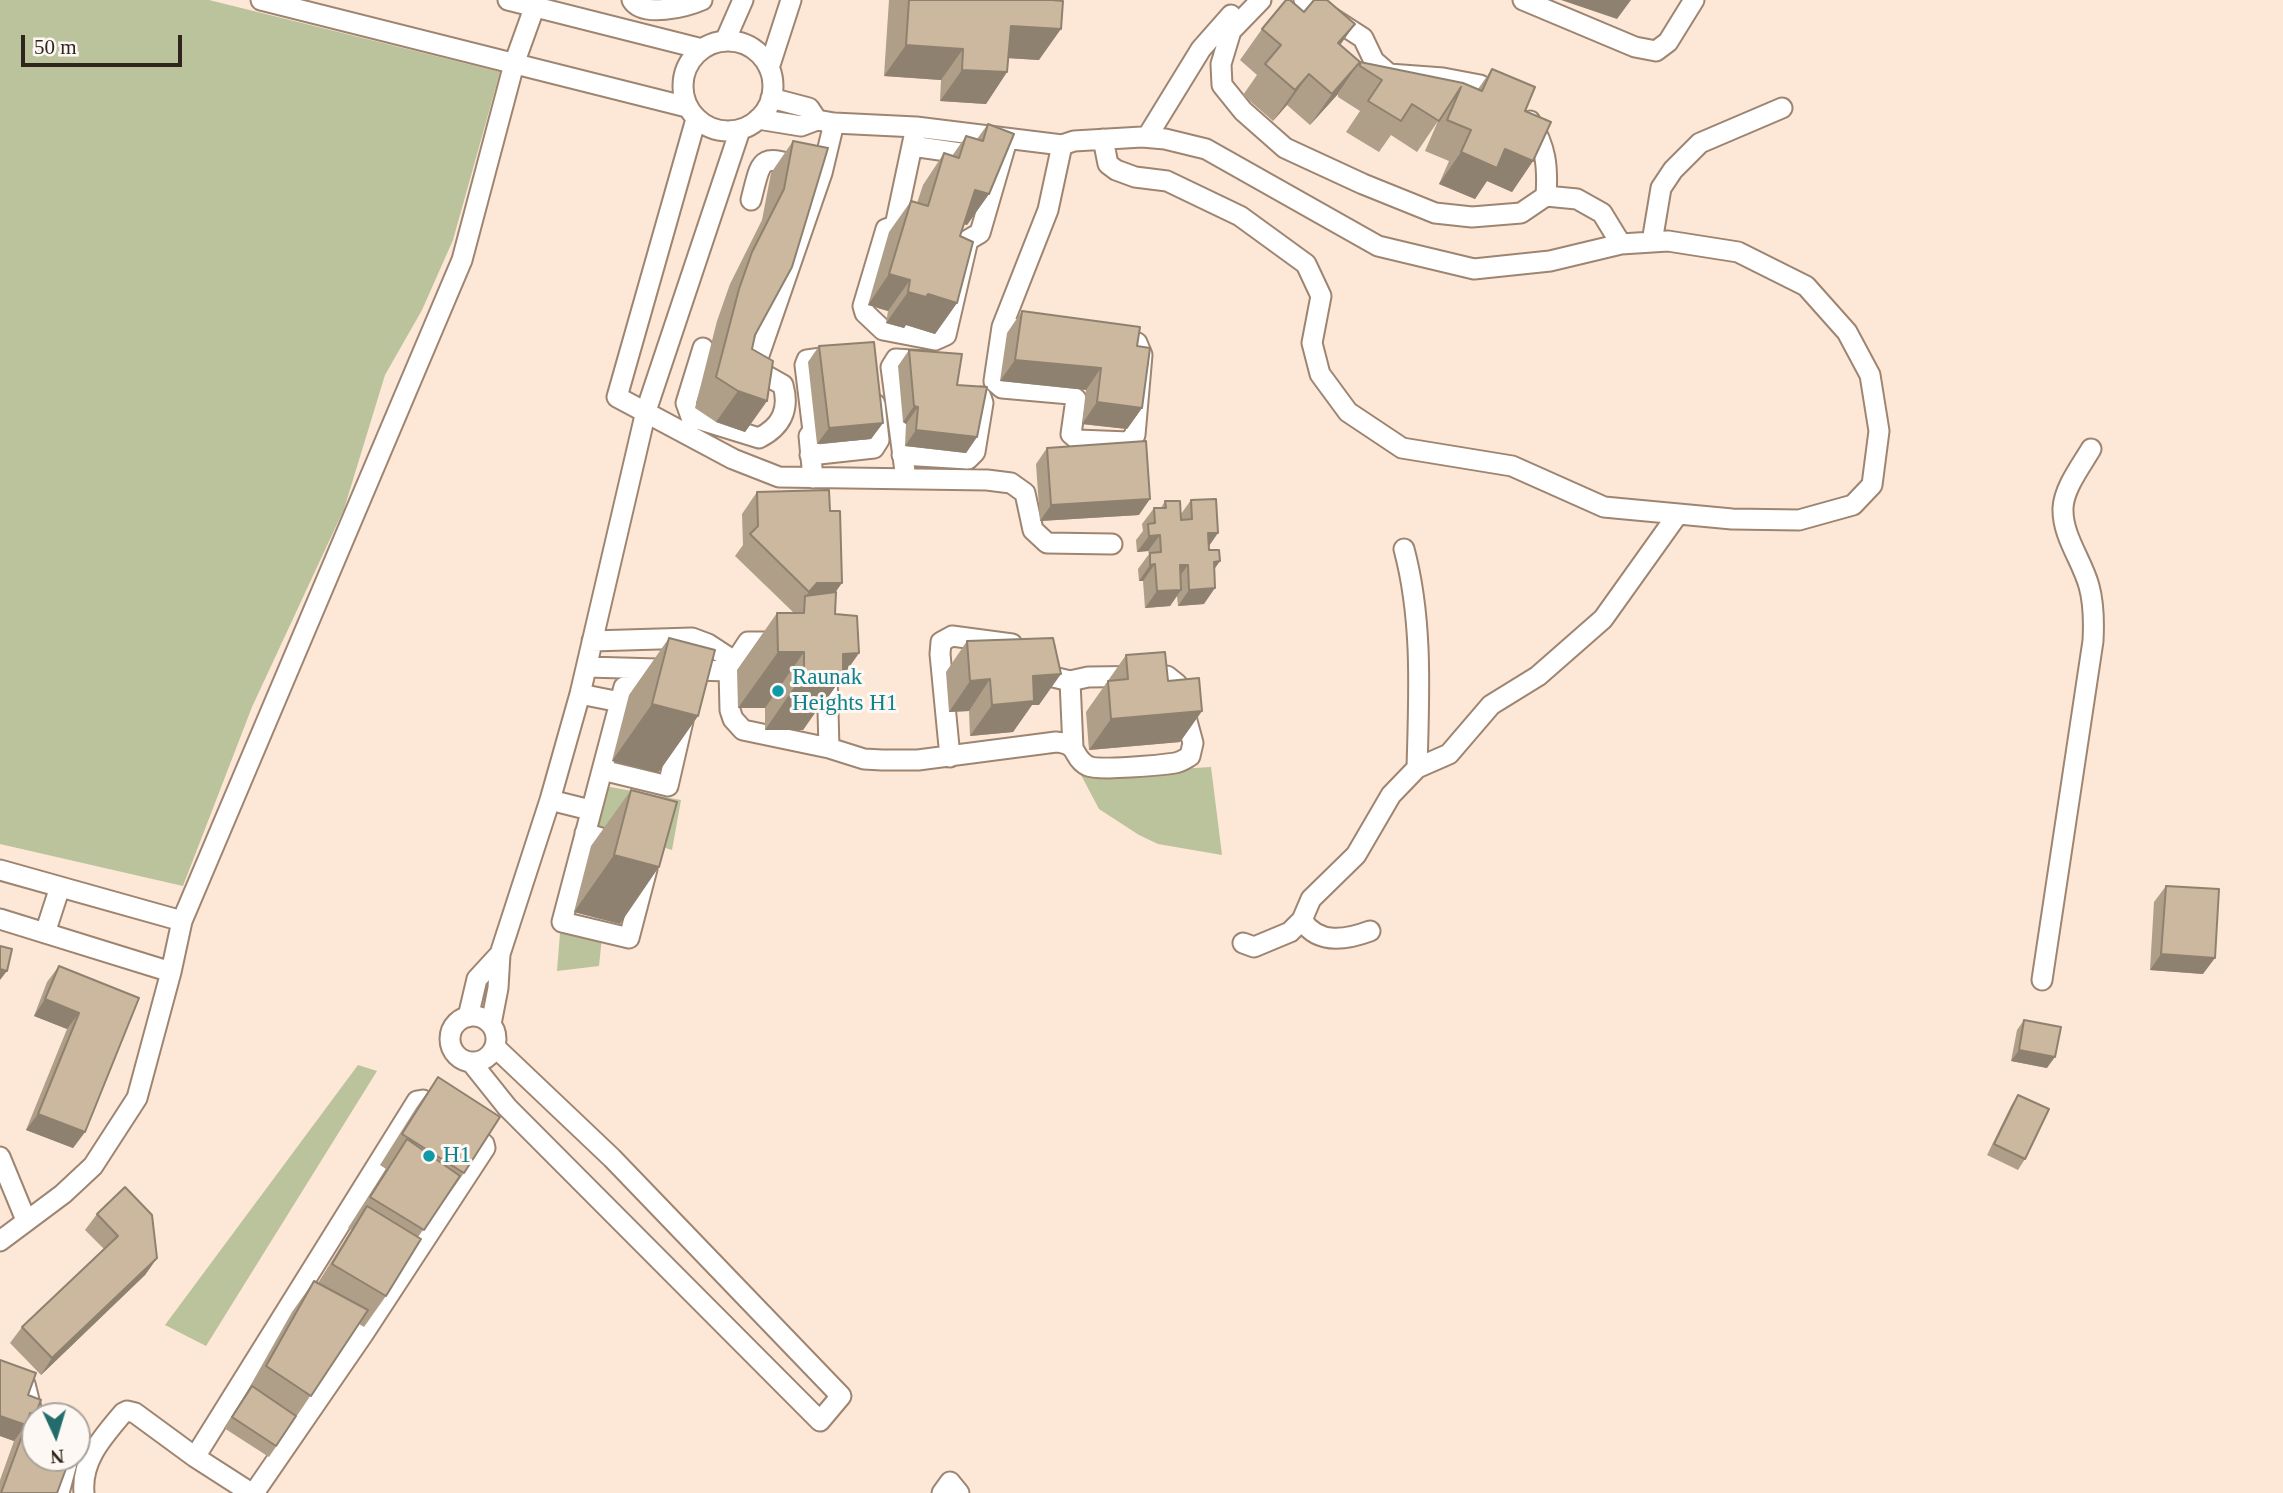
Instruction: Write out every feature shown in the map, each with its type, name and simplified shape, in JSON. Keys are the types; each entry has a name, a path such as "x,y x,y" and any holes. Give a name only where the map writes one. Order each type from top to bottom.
{"street":[{"path":"261,0 292,4 692,113"},
{"path":"508,0 536,3 702,49"},
{"path":"632,0 642,9 688,6 702,0"},
{"path":"769,68 791,0"},
{"path":"1261,0 1231,31 1221,64 1223,85 1243,111 1285,148 1435,213 1472,217 1521,212 1546,196 1577,199 1602,213 1621,244"},
{"path":"1304,0 1363,38 1374,61 1389,74 1443,78 1480,85 1526,114 1540,137 1548,167 1546,196"},
{"path":"1523,0 1635,47 1656,51 1668,42 1692,1"},
{"path":"0,1241 62,1194 93,1166 137,1098 183,922 462,260 514,64 536,3"},
{"path":"725,41 737,4"},
{"path":"1147,137 1201,49 1231,15"},
{"path":"725,41 751,47 762,56 773,82 771,98 758,119 740,130 724,132 709,128 692,113 683,94 682,82 685,68 692,57 713,43 725,41"},
{"path":"771,98 808,108 825,121"},
{"path":"1652,242 1661,188 1673,170 1700,144 1782,108"},
{"path":"692,113 617,397 733,459 779,477 1011,482 1025,493 1033,530 1047,543 1112,544"},
{"path":"758,119 801,126 825,121 914,137 1002,159"},
{"path":"703,348 687,403 691,416 759,438 773,431 787,400 783,385 760,372 756,364 822,173 825,121"},
{"path":"491,1024 498,988 500,954 550,800 580,694 646,411 740,130"},
{"path":"914,137 1007,137 1062,145 1074,141 1103,139 1166,139 1206,149 1378,246 1474,269 1550,261 1621,244 1668,241 1738,253 1806,286 1847,332 1870,374 1879,431 1872,485 1853,505 1799,520 1732,519 1604,507 1512,466 1402,448 1348,412 1321,374 1312,343 1321,296 1306,264 1240,216 1167,181 1135,177 1116,170 1108,164 1103,139"},
{"path":"914,137 895,226 886,229 863,306 865,313 883,330 935,340 946,335 968,240 980,233 1007,137"},
{"path":"1062,145 1048,210 1002,327 994,381 1002,388 1070,394 1076,399 1070,434 1079,440 1128,442 1136,435 1142,355 1137,344 1097,339"},
{"path":"751,201 759,168 765,161 776,159 822,173"},
{"path":"1002,327 1056,334"},
{"path":"813,478 809,436 813,431 805,365 807,360 837,356 841,350 853,349"},
{"path":"905,479 891,367 896,359 938,362"},
{"path":"810,455 874,449 879,440 873,380"},
{"path":"902,455 968,459 975,452 983,402 979,395 961,394"},
{"path":"2042,980 2093,641 2094,615 2089,585 2066,531 2063,508 2068,490 2091,449"},
{"path":"1243,943 1254,947 1290,932 1302,920 1311,899 1356,855 1391,795 1417,768 1449,754 1491,705 1538,676 1603,619 1678,514"},
{"path":"1404,549 1409,569 1419,664 1417,768"},
{"path":"804,642 748,642 732,666 730,710 733,719 743,730 829,747 873,760 918,760 950,757 1056,742 1067,743 1080,761 1094,768 1177,762 1190,756 1194,743 1177,684 1167,676 1088,677 1070,681 1045,675 1019,644 952,636 941,642 940,654 950,757"},
{"path":"592,641 692,638 708,644 732,666"},
{"path":"826,660 829,747"},
{"path":"587,667 732,666"},
{"path":"1070,681 1073,748"},
{"path":"585,833 651,853 629,938 562,922 590,810 624,687 682,695 668,786 602,770"},
{"path":"580,694 620,702"},
{"path":"550,800 590,810"},
{"path":"0,870 183,922"},
{"path":"45,933 60,887"},
{"path":"0,919 171,972"},
{"path":"1302,920 1309,931 1326,937 1348,939 1370,932"},
{"path":"468,1017 477,979 500,954"},
{"path":"471,1062 485,1059 495,1047 495,1031 486,1020 468,1017 456,1023 452,1029 450,1044 458,1056 471,1062 507,1107 820,1421 841,1396 612,1158 495,1047"},
{"path":"84,1493 87,1464 93,1451 127,1411 135,1413 195,1457 252,1493 358,1330 486,1146 423,1100 417,1101 303,1296 195,1457"},
{"path":"0,1157 26,1220"},
{"path":"0,1376 24,1384 29,1402"},
{"path":"60,1493 65,1472"},
{"path":"942,1493 950,1482 959,1493"}],"green space":[{"path":"0,0 209,0 500,72 453,240 422,310 385,375 344,509 252,707 183,886 0,844"},
{"path":"1211,767 1222,855 1158,844 1139,835 1099,809 1081,775"},
{"path":"605,786 681,800 672,850 596,826"},
{"path":"560,933 602,937 599,966 557,971"},
{"path":"358,1065 377,1071 206,1346 165,1325"}],"building":[{"path":"909,0 1063,1 1061,29 1011,26 1007,72 962,70 963,49 906,45"},
{"path":"1286,0 1290,0 1304,12 1314,0 1327,0 1355,24 1338,43 1360,62 1332,94 1309,74 1295,90 1265,64 1281,45 1262,29"},
{"path":"1360,62 1463,83 1482,91 1492,69 1535,87 1525,111 1551,122 1533,161 1505,149 1497,168 1461,152 1471,130 1447,120 1461,87 1439,121 1412,104 1401,121 1368,101 1382,80 1360,66"},
{"path":"988,124 1014,134 989,194 975,190 960,236 973,242 957,303 928,294 926,297 908,292 910,280 889,274 911,201 928,206 944,153 959,158 966,136 983,141"},
{"path":"793,141 828,148 792,267 755,335 752,349 773,361 767,401 738,391 716,377 739,289 752,252 784,189"},
{"path":"1022,311 1140,327 1137,346 1150,348 1142,408 1097,402 1101,368 1015,360"},
{"path":"874,342 883,423 829,428 819,346"},
{"path":"909,350 962,354 957,385 987,387 977,437 916,430 918,407 914,406"},
{"path":"1146,441 1150,499 1051,505 1047,448"},
{"path":"829,490 830,511 840,511 842,583 817,583 809,592 750,534 758,526 757,492"},
{"path":"1216,499 1218,533 1208,533 1209,550 1219,550 1220,561 1214,562 1215,588 1189,590 1188,565 1180,565 1181,590 1157,591 1155,564 1150,565 1150,553 1161,552 1160,535 1149,536 1148,524 1155,523 1154,508 1166,508 1165,501 1180,501 1181,520 1192,519 1191,500"},
{"path":"836,592 835,614 857,616 859,653 843,654 843,673 804,673 804,652 778,652 777,613 804,613 805,596"},
{"path":"669,638 715,650 698,716 652,704"},
{"path":"1053,638 1061,674 1033,676 1034,701 992,705 990,679 970,681 967,641"},
{"path":"1165,652 1168,681 1199,678 1202,711 1111,719 1108,681 1128,679 1126,655"},
{"path":"631,790 677,802 659,867 614,855"},
{"path":"2166,886 2219,889 2215,958 2161,954"},
{"path":"0,946 12,949 7,971 0,969"},
{"path":"59,966 139,998 85,1132 38,1114 79,1013 45,999"},
{"path":"2024,1020 2061,1027 2055,1057 2019,1050"},
{"path":"438,1077 500,1117 464,1173 402,1134"},
{"path":"2018,1095 2049,1109 2025,1159 1994,1144"},
{"path":"407,1139 460,1176 424,1230 370,1197"},
{"path":"125,1187 152,1215 157,1258 52,1358 22,1327 118,1236 97,1214"},
{"path":"367,1206 421,1239 386,1296 332,1264"},
{"path":"314,1281 368,1310 311,1396 266,1366"},
{"path":"0,1360 36,1373 28,1395 41,1400 40,1402 21,1402 21,1423 0,1416"},
{"path":"252,1386 296,1416 276,1446 232,1417"},
{"path":"21,1439 21,1472 65,1472 57,1493 1,1493"}],"place":[{"name":"Raunak Heights H1","path":"778,691"},
{"name":"H1","path":"429,1156"}]}
